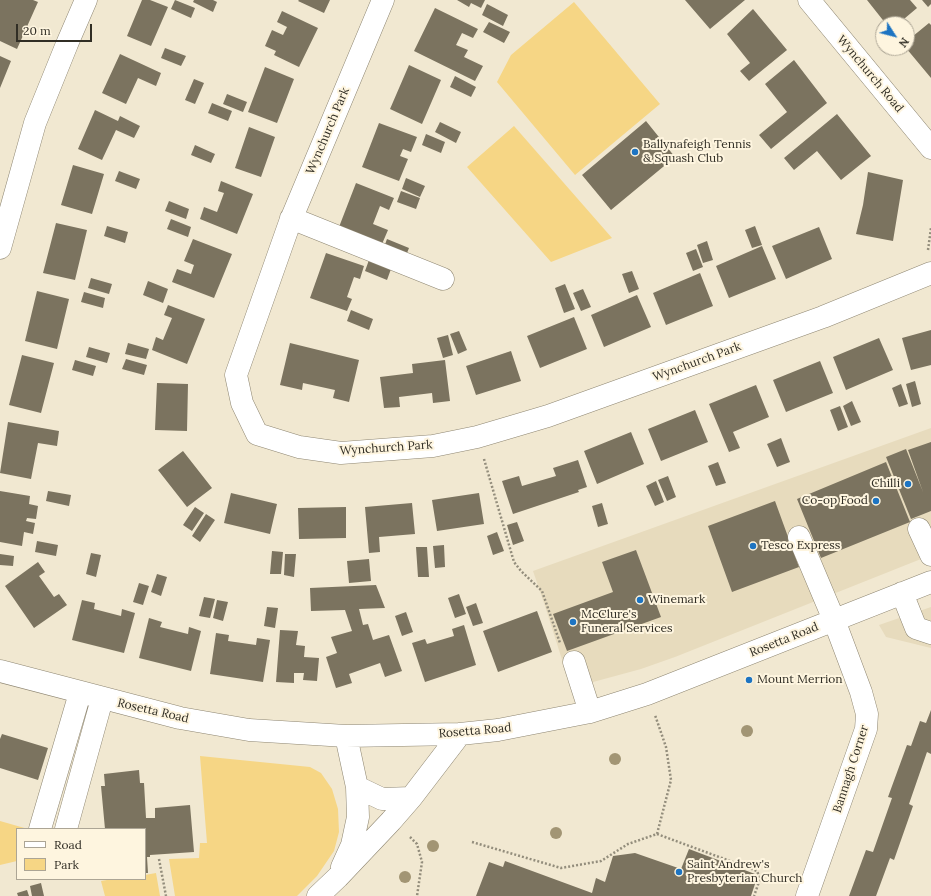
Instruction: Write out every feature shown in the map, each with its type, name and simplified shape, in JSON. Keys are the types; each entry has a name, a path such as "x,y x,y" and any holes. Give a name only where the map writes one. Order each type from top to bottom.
{"street":[{"path":"0,248 35,123 86,0"},
{"name":"Wynchurch Park","path":"383,0 292,218 236,375 242,403 257,434 299,447 341,453 433,446 477,437 556,414 823,317 931,273"},
{"name":"Wynchurch Road","path":"809,0 931,148"},
{"path":"292,218 443,279"},
{"path":"919,529 931,555"},
{"name":"Bannagh Corner","path":"800,537 834,620 861,692 867,714 866,729 807,896"},
{"name":"Rosetta Road","path":"0,671 102,699 180,718 249,730 346,736 460,734 498,730 590,712 647,694 931,582"},
{"path":"902,593 916,628 931,633"},
{"path":"574,662 590,712"},
{"path":"40,828 80,693"},
{"path":"66,828 102,699"},
{"path":"318,896 391,821 411,798 460,734"},
{"path":"338,877 352,845 358,817 357,787 346,736"},
{"path":"357,787 382,799 411,798"}],"path":[{"path":"477,437 514,562 521,571 542,591 563,652 574,662"},
{"path":"647,694 666,747 671,780 657,834"},
{"path":"391,821 417,844 422,862 417,896"},
{"path":"472,842 561,868 601,861 628,844 657,834 757,871 760,879 754,896"},
{"path":"159,859 166,896"}],"shaded area":[{"path":"931,428 931,555 675,657 641,669 571,688 533,571"},
{"path":"931,607 931,648 886,637 879,625"}],"green space":[{"path":"574,2 660,104 575,175 497,82 511,55"},
{"path":"514,126 612,238 551,262 467,167"},
{"path":"200,756 310,767 321,773 332,789 338,809 339,832 334,851 317,876 297,896 175,896 169,859 199,858 200,843 207,843"},
{"path":"0,821 24,828 16,828 16,861 0,865"},
{"path":"156,873 160,896 105,896 101,881 146,880 146,875"}],"building":[{"path":"0,0 33,0 38,2 17,49 0,41"},
{"path":"142,0 150,0 168,7 151,46 127,36"},
{"path":"175,0 195,8 191,18 171,9"},
{"path":"194,0 213,0 217,2 213,12 193,2"},
{"path":"330,0 324,13 298,1"},
{"path":"457,0 485,0 481,8 471,3 469,7"},
{"path":"685,0 745,0 710,29"},
{"path":"867,0 910,0 917,8 908,16 880,16"},
{"path":"922,0 931,0 931,4 928,7"},
{"path":"487,4 508,15 503,26 482,15"},
{"path":"435,8 478,29 473,38 462,33 456,45 468,50 464,57 483,66 475,81 414,51"},
{"path":"753,9 787,50 749,81 740,71 750,63 727,34"},
{"path":"282,11 318,28 299,67 274,55 276,51 265,46 272,30 283,35 287,27 277,22"},
{"path":"489,22 510,32 504,43 483,32"},
{"path":"929,23 931,25 931,78 913,56 915,56 915,34"},
{"path":"165,48 186,56 181,66 161,58"},
{"path":"120,54 161,73 156,86 138,78 126,104 102,93"},
{"path":"0,56 11,61 0,88"},
{"path":"794,60 827,103 771,149 759,135 787,112 765,84"},
{"path":"409,65 441,80 422,124 390,109"},
{"path":"265,67 294,79 277,123 248,112"},
{"path":"455,76 476,87 471,97 450,87"},
{"path":"194,79 204,83 195,104 185,100"},
{"path":"227,94 247,102 243,112 223,104"},
{"path":"212,103 232,111 228,121 208,113"},
{"path":"95,110 118,121 120,116 140,126 134,138 116,130 102,160 78,149"},
{"path":"837,114 871,156 841,180 817,151 794,170 784,158"},
{"path":"646,121 675,157 611,210 582,175"},
{"path":"440,122 461,132 456,143 435,132"},
{"path":"379,123 417,137 411,152 403,149 400,156 408,159 399,181 362,167"},
{"path":"249,127 275,137 261,177 235,168"},
{"path":"426,134 445,142 441,153 422,145"},
{"path":"195,145 215,154 211,163 191,155"},
{"path":"73,165 104,174 92,214 61,205"},
{"path":"119,171 140,179 136,189 115,181"},
{"path":"868,172 903,180 893,241 856,234 863,205"},
{"path":"406,178 425,186 420,197 402,189"},
{"path":"221,181 253,194 237,234 200,219 204,207 217,212 224,193 218,191"},
{"path":"356,183 394,198 389,210 380,206 373,224 388,230 382,244 339,227"},
{"path":"401,191 420,198 416,209 397,202"},
{"path":"169,201 189,209 186,219 165,211"},
{"path":"171,219 191,227 188,237 167,229"},
{"path":"56,223 87,230 75,280 43,273"},
{"path":"107,226 128,232 125,243 104,236"},
{"path":"755,226 762,245 752,248 745,230"},
{"path":"819,227 832,259 786,279 772,246"},
{"path":"193,239 232,254 214,298 172,282 177,269 191,274 194,265 184,261"},
{"path":"387,239 409,248 405,258 383,250"},
{"path":"707,241 713,260 703,263 697,245"},
{"path":"762,246 776,279 729,298 716,266"},
{"path":"696,249 703,267 693,271 686,253"},
{"path":"326,253 364,266 360,279 354,277 347,297 352,299 347,311 310,298"},
{"path":"369,260 391,269 387,280 365,271"},
{"path":"632,271 639,289 629,293 622,274"},
{"path":"700,273 713,306 666,325 653,293"},
{"path":"91,278 112,284 109,294 88,288"},
{"path":"148,281 168,289 163,303 143,295"},
{"path":"565,284 575,309 564,313 555,288"},
{"path":"583,289 591,307 581,311 573,293"},
{"path":"37,291 69,299 57,349 25,341"},
{"path":"84,292 105,298 103,308 81,302"},
{"path":"637,295 651,327 604,347 591,315"},
{"path":"168,305 205,319 187,364 152,350 156,337 163,340 172,318 164,315"},
{"path":"351,310 373,319 369,330 347,321"},
{"path":"574,317 587,349 540,368 527,336"},
{"path":"931,330 931,365 911,370 902,338"},
{"path":"459,331 467,350 458,354 450,334"},
{"path":"448,335 453,355 443,358 437,338"},
{"path":"879,338 893,370 846,390 833,357"},
{"path":"128,343 149,349 146,359 125,354"},
{"path":"290,343 359,360 349,402 333,398 335,390 303,383 302,390 280,385"},
{"path":"89,347 110,353 107,363 86,357"},
{"path":"511,351 521,381 476,395 466,366"},
{"path":"22,355 54,363 41,413 9,405"},
{"path":"126,359 147,365 144,375 122,369"},
{"path":"75,360 96,366 93,376 72,370"},
{"path":"445,360 450,401 433,403 432,393 399,397 400,407 384,408 380,377 413,373 412,364"},
{"path":"820,361 833,393 786,412 773,380"},
{"path":"915,381 921,404 912,407 906,384"},
{"path":"157,383 188,384 187,431 155,430"},
{"path":"901,384 908,404 899,407 892,388"},
{"path":"756,385 769,417 733,432 740,448 729,452 709,404"},
{"path":"852,401 861,422 851,426 843,406"},
{"path":"840,406 848,427 838,431 830,410"},
{"path":"695,410 708,442 661,461 648,429"},
{"path":"8,422 59,431 57,446 38,443 31,479 0,473"},
{"path":"631,432 644,464 597,484 584,451"},
{"path":"781,438 790,462 777,467 767,444"},
{"name":"Chilli","path":"931,442 931,511 911,519 886,457 906,449 923,492 908,450"},
{"path":"183,451 212,488 187,507 158,470"},
{"path":"578,460 587,487 578,490 579,492 513,514 502,481 519,476 522,486 556,476 553,468"},
{"path":"718,462 726,483 716,486 708,466"},
{"path":"886,462 910,522 821,558 797,499"},
{"path":"668,476 676,497 667,501 658,480"},
{"path":"656,481 664,502 655,506 646,486"},
{"path":"0,491 30,496 29,504 38,506 36,519 27,518 26,521 35,523 33,534 24,532 22,546 0,542"},
{"path":"48,491 71,495 69,506 46,501"},
{"path":"231,493 277,504 270,534 224,523"},
{"path":"479,493 484,524 437,531 432,500"},
{"name":"Tesco Express","path":"775,501 799,567 732,592 708,526"},
{"path":"412,503 415,534 379,537 380,552 369,553 365,507"},
{"path":"602,503 608,524 598,527 592,506"},
{"path":"195,507 204,513 192,531 183,525"},
{"path":"346,507 346,538 299,539 298,508"},
{"path":"206,514 215,520 200,542 192,536"},
{"path":"517,522 524,541 513,545 507,525"},
{"path":"497,532 504,551 493,555 487,536"},
{"path":"37,541 58,545 56,556 35,552"},
{"path":"444,545 445,567 435,568 433,546"},
{"path":"416,547 427,547 429,577 418,577"},
{"path":"636,550 661,617 567,651 553,614 613,592 602,562"},
{"path":"272,551 283,552 281,574 270,574"},
{"path":"91,553 101,555 96,577 86,574"},
{"path":"0,554 14,556 13,566 0,565"},
{"path":"285,554 296,554 294,577 284,575"},
{"path":"369,559 371,581 349,583 347,561"},
{"path":"38,562 45,572 39,576 54,597 59,594 67,605 34,628 5,586"},
{"path":"157,574 167,577 161,596 151,592"},
{"path":"139,583 149,586 143,605 133,602"},
{"path":"376,585 385,608 359,609 363,625 368,624 373,640 389,635 402,671 385,677 380,663 349,674 352,683 336,688 326,657 337,653 331,637 352,631 345,610 311,611 310,588"},
{"path":"459,594 466,614 455,618 448,598"},
{"path":"204,597 215,599 210,618 199,616"},
{"path":"82,600 95,603 94,609 121,616 122,609 135,613 124,653 72,640"},
{"path":"217,600 228,602 223,621 213,618"},
{"path":"476,603 483,623 473,626 466,607"},
{"path":"267,607 278,608 275,628 264,626"},
{"path":"537,611 552,652 498,672 483,631"},
{"path":"406,612 413,632 402,636 395,616"},
{"path":"149,618 162,622 160,627 188,634 189,627 201,631 191,671 139,658"},
{"path":"464,625 476,665 425,682 412,643 425,639 427,644 454,636 452,629"},
{"path":"280,630 298,631 296,645 305,646 304,657 319,658 317,681 303,680 304,673 294,673 294,683 276,682"},
{"path":"216,633 229,635 228,641 256,645 257,638 270,640 263,682 210,674"},
{"path":"931,710 931,754 927,752 909,804 913,806 894,860 890,858 876,896 849,896 866,850 873,852 892,798 888,797 907,745 911,746 920,721 926,723"},
{"path":"2,734 48,748 38,780 0,768 0,739"},
{"path":"139,770 140,783 144,783 146,818 155,818 155,808 190,805 194,852 150,855 150,857 147,857 148,873 146,873 146,828 105,828 101,786 105,786 104,774"},
{"name":"Saint Andrew's Presbyterian Church","path":"689,849 755,874 757,878 751,896 476,896 489,862 503,867 505,861 592,893 596,878 605,882 613,856 635,853 681,869"},
{"path":"41,883 44,896 32,896 30,886"},
{"path":"27,890 29,896 18,896 17,893"}],"place":[{"name":"Ballynafeigh Tennis & Squash Club","path":"635,152"},
{"name":"Chilli","path":"908,484"},
{"name":"Co-op Food","path":"876,501"},
{"name":"Tesco Express","path":"753,546"},
{"name":"Winemark","path":"640,600"},
{"name":"McClure's Funeral Services","path":"573,622"},
{"name":"Mount Merrion","path":"749,680"},
{"name":"Saint Andrew's Presbyterian Church","path":"679,872"}]}
